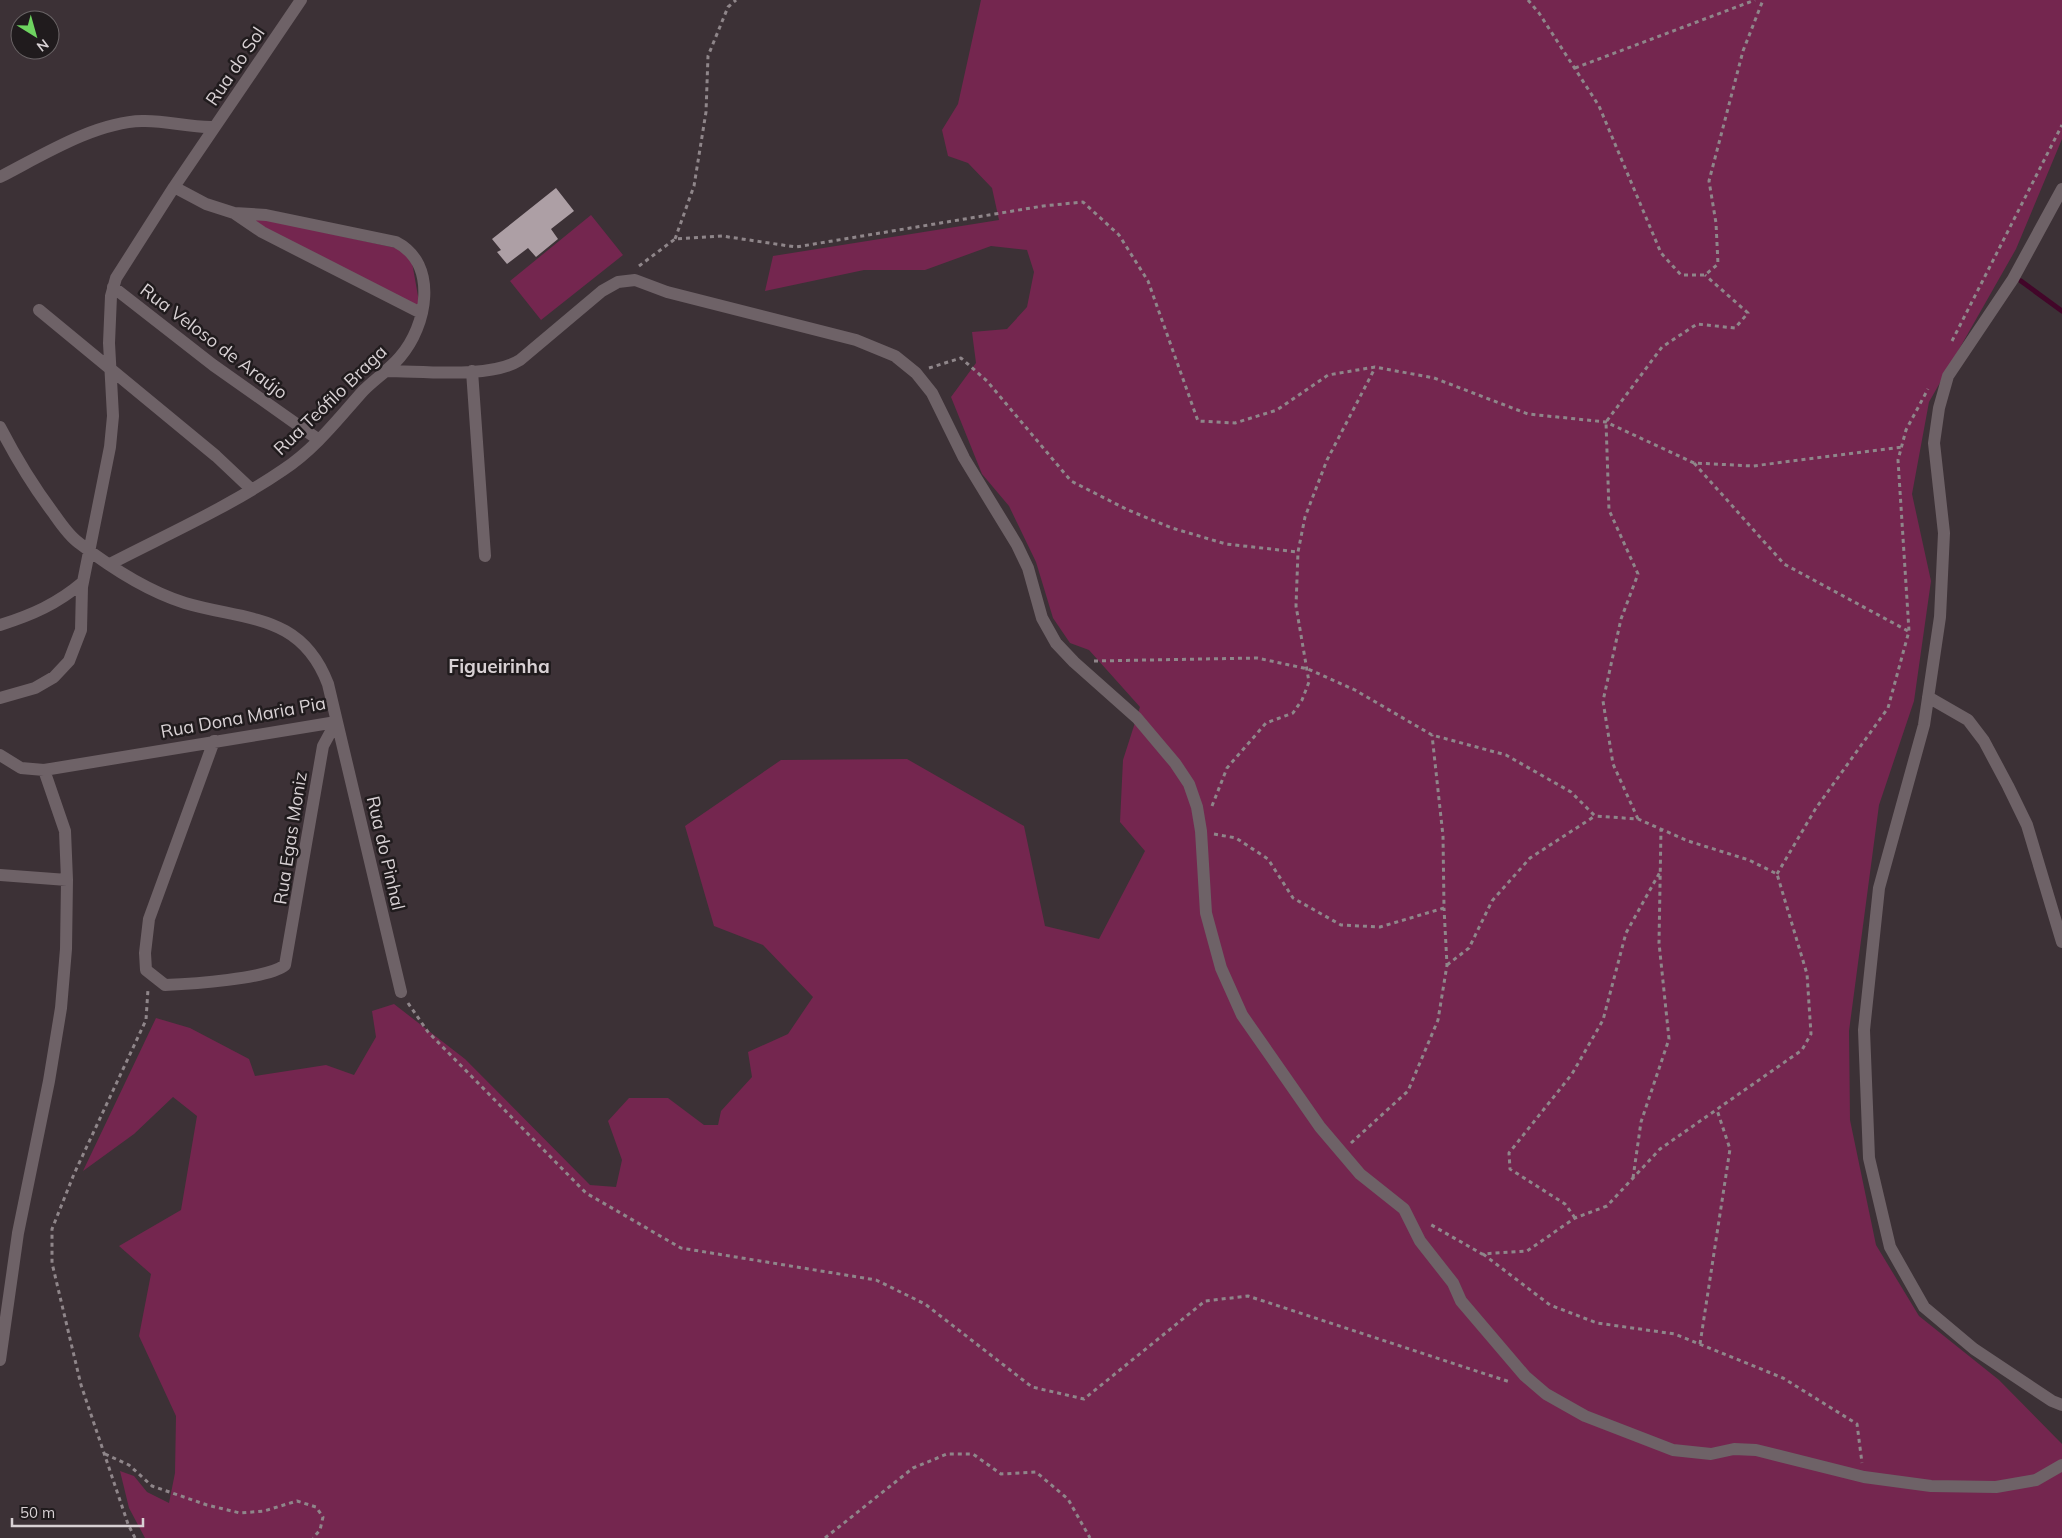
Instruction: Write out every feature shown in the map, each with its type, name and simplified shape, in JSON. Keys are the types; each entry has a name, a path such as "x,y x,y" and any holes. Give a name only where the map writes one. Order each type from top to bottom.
{"street":[{"name":"Rua do Sol","path":"113,287 124,263 301,0"},
{"path":"0,177 56,148 107,128 126,123 143,121 199,128 214,127"},
{"name":"Rua Teófilo Braga","path":"110,564 252,490 290,465 319,440 365,389 386,371 410,342 421,313 424,293 420,266 410,251 396,242 266,215 234,213 206,204 174,188"},
{"path":"2062,189 2012,278 1948,376 1939,408 1934,443 1944,533 1940,616 1924,725 1879,888 1864,1030 1869,1158 1890,1246 1924,1307 1974,1349 2052,1402 2062,1404"},
{"name":"Rua Teófilo Braga","path":"234,213 262,232 421,313"},
{"path":"386,371 497,370 513,365 602,291 627,280 635,280 667,292 856,340 895,356 916,373 932,393 972,471 1018,545 1028,568 1042,618 1048,631 1074,662 1117,698 1157,740 1188,784 1199,817 1201,831 1206,913 1221,968 1242,1015 1320,1127 1360,1174 1404,1209 1420,1241 1453,1283 1461,1301 1525,1376 1546,1394 1585,1416 1673,1450 1711,1454 1734,1449 1756,1450 1864,1477 1930,1486 1996,1486 2036,1480 2062,1464"},
{"path":"0,698 24,692 45,683 62,670 69,661 81,630 83,582 110,447 114,416 109,343 113,287"},
{"name":"Rua Veloso de Araújo","path":"113,287 198,354 319,440"},
{"path":"39,310 216,456 252,490"},
{"path":"472,371 485,556"},
{"name":"Rua Dona Maria Pia","path":"0,427 19,464 37,492 77,542 131,578 172,598 185,603 264,620 281,627 298,639 312,653 322,668 336,722 44,770 21,768 0,755"},
{"path":"0,625 43,610 66,597 83,582"},
{"path":"1928,697 1968,720 1984,741 2027,825 2062,942"},
{"name":"Rua Egas Moniz","path":"146,970 165,985 206,982 268,972 281,968 287,962 323,746 336,722"},
{"name":"Rua do Pinhal","path":"336,722 401,992"},
{"path":"146,970 145,953 148,919 214,741"},
{"path":"0,1360 18,1233 49,1081 60,1008 66,949 68,880 65,831 44,770"},
{"path":"0,875 68,880"}],"path":[{"path":"627,280 642,263 674,239 694,186 706,112 708,56 728,7 736,0"},
{"path":"1528,0 1599,106 1662,253 1681,275 1705,275 1718,264 1716,223 1709,181 1742,51 1763,0"},
{"path":"1575,68 1755,0"},
{"path":"1951,343 2062,125"},
{"path":"674,239 722,236 796,247 1043,206 1083,202 1119,236 1148,281 1198,421 1234,423 1277,410 1328,375 1375,367 1434,378 1528,414 1606,422 1694,463 1753,466 1902,447"},
{"path":"1638,819 1613,764 1603,701 1620,619 1638,574 1610,510 1606,422 1662,347 1697,324 1735,328 1748,313 1705,275"},
{"path":"916,373 961,358 987,381 1071,481 1128,510 1172,528 1226,544 1298,552"},
{"path":"1199,817 1212,805 1227,768 1266,723 1293,713 1302,700 1309,682 1296,606 1298,552 1305,517 1328,460 1375,367"},
{"path":"1776,874 1816,808 1888,708 1909,631 1898,460 1906,430 1929,386"},
{"path":"1694,463 1784,564 1909,631"},
{"path":"1074,662 1257,658 1308,669 1354,690 1432,734 1506,755 1571,792 1595,816"},
{"path":"1341,1152 1408,1091 1438,1020 1447,965 1443,836 1432,734"},
{"path":"1447,965 1469,948 1492,901 1530,858 1595,816 1638,819 1688,841 1749,860 1776,874 1806,974 1811,1034 1802,1050 1660,1149 1606,1206 1575,1218 1527,1251 1482,1254"},
{"path":"1632,1179 1640,1122 1669,1039 1658,943 1661,829"},
{"path":"1201,831 1236,838 1268,859 1293,898 1341,925 1380,926 1444,908"},
{"path":"1575,1218 1565,1204 1510,1169 1509,1153 1572,1074 1603,1020 1626,933 1660,872"},
{"path":"135,1538 81,1385 52,1263 52,1229 74,1174 146,1020 148,998 146,970"},
{"path":"401,992 428,1032 586,1194 681,1248 876,1280 925,1304 1032,1387 1084,1399 1205,1301 1248,1296 1518,1385"},
{"path":"1700,1344 1730,1149 1717,1110"},
{"path":"1404,1209 1482,1254 1550,1305 1597,1323 1675,1334 1782,1378 1857,1424 1864,1477"},
{"path":"104,1454 129,1465 152,1486 240,1513 264,1511 297,1501 316,1507 323,1517 320,1530 313,1538"},
{"path":"825,1538 913,1468 947,1454 973,1454 1001,1474 1036,1472 1068,1498 1090,1538"}],"shaded area":[{"path":"981,0 2062,0 2062,139 2016,249 1929,402 1912,494 1931,581 1914,701 1879,805 1849,1031 1850,1120 1876,1245 1919,1316 1999,1380 2062,1444 2062,1538 145,1538 129,1508 120,1471 134,1476 147,1492 169,1503 175,1473 176,1416 139,1336 151,1274 119,1246 181,1210 197,1116 173,1097 134,1134 83,1171 156,1018 190,1028 249,1059 255,1076 326,1065 354,1075 376,1037 372,1011 394,1004 465,1059 590,1185 616,1187 622,1160 608,1121 629,1098 668,1098 704,1125 718,1125 721,1111 752,1077 748,1052 788,1034 813,997 763,945 714,926 685,826 781,760 907,759 1024,826 1045,926 1099,939 1145,851 1120,822 1123,760 1140,707 1089,650 1070,643 1053,618 1036,562 1009,506 982,474 951,397 976,363 972,332 1007,329 1027,307 1034,272 1027,250 991,246 925,270 864,270 765,291 773,256 999,220 992,188 968,163 948,156 942,130 958,104"},
{"path":"234,213 410,251 421,313"},
{"path":"591,215 623,255 541,320 510,281"}],"building":[{"path":"556,188 574,211 551,229 558,239 536,257 528,248 507,264 497,252 501,250 492,239"}],"waterway":[{"path":"2021,281 2062,311"}],"district":[{"name":"Figueirinha","path":"499,666"}]}
